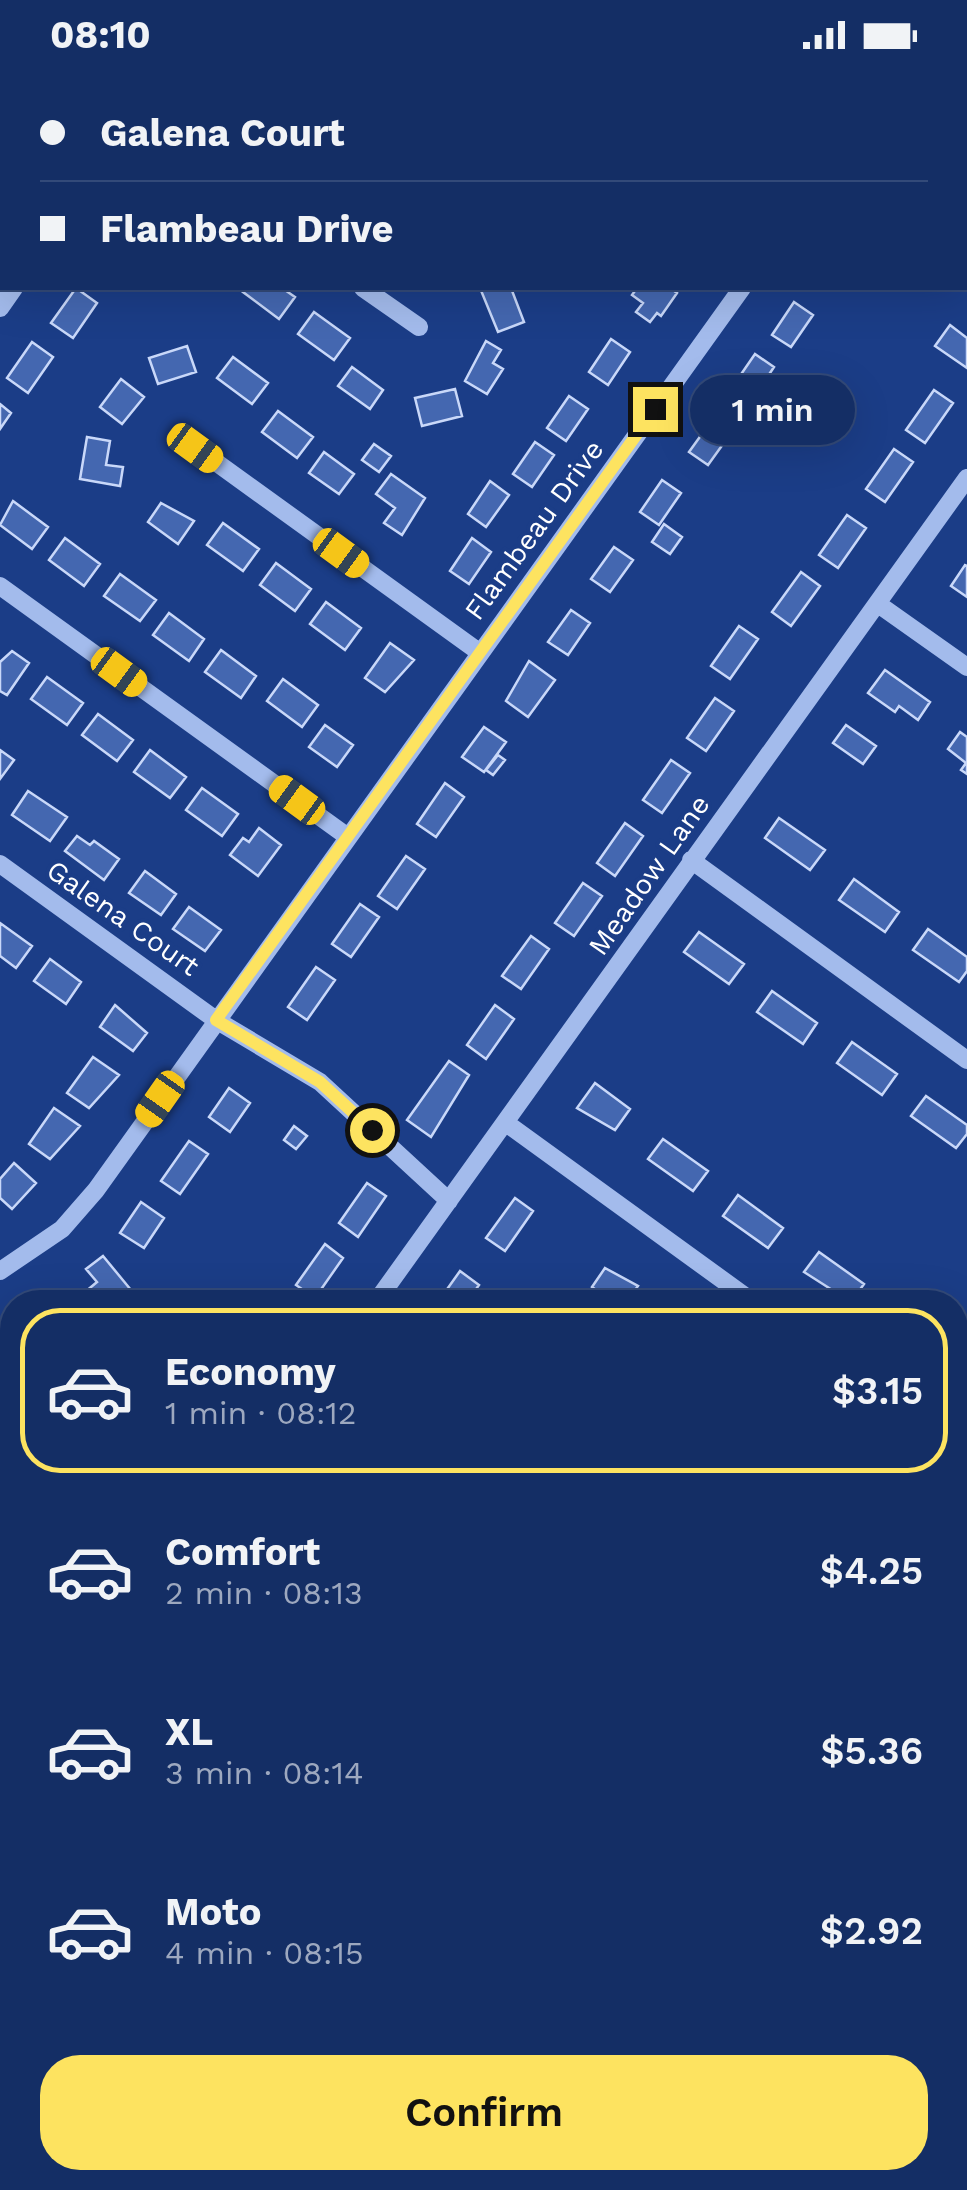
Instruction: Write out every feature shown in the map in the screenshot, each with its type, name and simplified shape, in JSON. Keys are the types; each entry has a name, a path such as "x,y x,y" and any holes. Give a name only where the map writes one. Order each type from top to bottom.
{"street":[{"path":"366,290 419,327"},
{"name":"Flambeau Drive","path":"0,1271 62,1230 96,1190 741,290"},
{"path":"195,448 479,652"},
{"name":"Meadow Lane","path":"385,1290 967,478"},
{"path":"0,586 348,837"},
{"path":"878,604 967,667"},
{"path":"691,860 967,1060"},
{"name":"Galena Court","path":"0,864 216,1020 320,1082 449,1201"},
{"path":"506,1123 737,1290"}],"building":[{"path":"75,290 97,303 73,338 51,323"},
{"path":"285,290 295,297 279,319 243,292"},
{"path":"481,290 512,290 524,322 498,332"},
{"path":"636,290 677,293 661,316 657,313 650,322 636,312 643,303 632,295"},
{"path":"794,302 813,315 791,347 772,335"},
{"path":"314,312 350,338 334,360 298,334"},
{"path":"950,325 967,338 967,368 935,346"},
{"path":"611,339 630,352 608,385 589,372"},
{"path":"486,341 501,350 493,363 503,369 487,394 465,381"},
{"path":"32,342 53,357 28,393 7,378"},
{"path":"187,346 196,372 158,384 149,358"},
{"path":"755,354 774,367 752,400 733,386"},
{"path":"233,357 268,383 252,404 217,378"},
{"path":"352,367 383,390 370,409 338,386"},
{"path":"121,379 144,397 122,424 100,407"},
{"path":"455,389 462,416 422,426 415,398"},
{"path":"934,390 953,403 925,443 906,430"},
{"path":"569,396 588,409 566,441 547,428"},
{"path":"0,404 11,413 0,429"},
{"path":"278,411 313,437 297,458 262,432"},
{"path":"712,420 731,433 708,465 689,452"},
{"path":"87,437 110,441 106,465 123,467 120,486 80,479"},
{"path":"535,442 554,455 532,487 513,474"},
{"path":"374,444 391,456 379,472 362,460"},
{"path":"894,449 913,462 885,502 866,489"},
{"path":"324,452 354,474 339,494 309,473"},
{"path":"391,474 425,498 402,535 384,523 395,508 376,494"},
{"path":"662,480 681,493 659,525 640,512"},
{"path":"490,481 509,495 486,527 468,514"},
{"path":"13,501 48,527 32,549 0,525"},
{"path":"161,503 194,521 178,544 148,522"},
{"path":"847,515 866,528 838,568 819,555"},
{"path":"223,523 259,549 243,571 207,545"},
{"path":"664,524 682,537 670,554 652,542"},
{"path":"65,538 100,564 84,586 49,560"},
{"path":"472,538 491,552 469,584 450,571"},
{"path":"614,547 633,560 610,592 591,579"},
{"path":"276,563 311,589 295,611 260,585"},
{"path":"967,566 967,597 951,586"},
{"path":"801,572 820,586 791,626 772,612"},
{"path":"120,574 156,600 140,621 104,596"},
{"path":"326,602 361,628 345,650 310,624"},
{"path":"571,610 590,623 568,655 548,642"},
{"path":"169,613 204,639 189,661 153,635"},
{"path":"739,626 758,639 730,679 711,666"},
{"path":"390,643 414,660 385,692 365,678"},
{"path":"221,650 256,676 241,698 205,672"},
{"path":"12,651 29,663 7,695 0,691 0,662"},
{"path":"529,661 555,680 528,717 506,701"},
{"path":"885,670 930,702 918,720 899,706 895,712 868,693"},
{"path":"47,677 83,703 67,725 31,699"},
{"path":"283,679 318,705 302,727 267,701"},
{"path":"715,698 734,711 706,751 687,738"},
{"path":"98,714 133,740 117,761 82,735"},
{"path":"325,725 353,745 337,767 309,747"},
{"path":"846,725 876,746 863,764 833,743"},
{"path":"484,727 506,742 484,772 462,757"},
{"path":"960,732 967,737 967,774 961,770 966,763 948,749"},
{"path":"0,750 14,760 0,779"},
{"path":"150,750 186,777 170,798 134,772"},
{"path":"498,755 505,760 493,775 486,770"},
{"path":"671,760 690,773 662,813 643,800"},
{"path":"445,783 464,797 436,837 417,824"},
{"path":"202,788 238,814 222,836 186,810"},
{"path":"28,791 67,817 50,841 12,815"},
{"path":"779,818 825,850 810,870 765,838"},
{"path":"625,823 643,836 615,876 597,863"},
{"path":"259,828 281,845 258,876 230,855 243,838 249,842"},
{"path":"77,836 90,845 94,841 119,859 104,880 65,851"},
{"path":"406,856 425,869 397,909 378,896"},
{"path":"145,871 176,894 161,915 129,893"},
{"path":"854,879 899,912 885,932 839,900"},
{"path":"583,883 602,896 574,936 555,923"},
{"path":"360,904 379,917 351,957 332,944"},
{"path":"189,907 221,930 205,951 173,929"},
{"path":"0,923 32,946 16,968 0,956"},
{"path":"928,929 967,957 967,971 959,982 913,950"},
{"path":"699,932 744,964 729,984 684,952"},
{"path":"531,936 549,949 521,989 502,976"},
{"path":"50,959 81,982 66,1004 34,981"},
{"path":"316,967 335,980 307,1020 288,1007"},
{"path":"772,991 817,1023 803,1044 757,1012"},
{"path":"115,1005 147,1033 133,1051 100,1027"},
{"path":"495,1005 514,1019 486,1059 467,1045"},
{"path":"852,1042 897,1074 882,1095 837,1063"},
{"path":"93,1057 119,1075 89,1108 67,1093"},
{"path":"449,1061 469,1075 431,1137 407,1120"},
{"path":"595,1083 630,1109 615,1130 577,1108"},
{"path":"229,1088 250,1103 230,1132 209,1117"},
{"path":"926,1096 967,1125 967,1134 956,1148 911,1116"},
{"path":"54,1108 80,1126 50,1159 29,1144"},
{"path":"294,1126 307,1136 296,1149 284,1140"},
{"path":"663,1139 708,1171 693,1191 648,1159"},
{"path":"189,1141 208,1154 180,1194 161,1181"},
{"path":"14,1163 36,1183 12,1209 0,1198 0,1179"},
{"path":"367,1183 386,1196 358,1237 339,1223"},
{"path":"738,1195 783,1228 768,1248 723,1216"},
{"path":"515,1198 533,1211 505,1251 486,1238"},
{"path":"141,1202 164,1218 144,1248 120,1233"},
{"path":"325,1244 343,1258 321,1290 303,1290 296,1285"},
{"path":"819,1252 864,1284 860,1290 832,1290 804,1272"},
{"path":"103,1256 131,1290 87,1290 97,1282 86,1269"},
{"path":"605,1268 638,1286 635,1290 592,1287"},
{"path":"460,1271 479,1285 475,1290 447,1290"}],"route":[{"path":"372,1130 320,1082 216,1020 655,409"}]}
